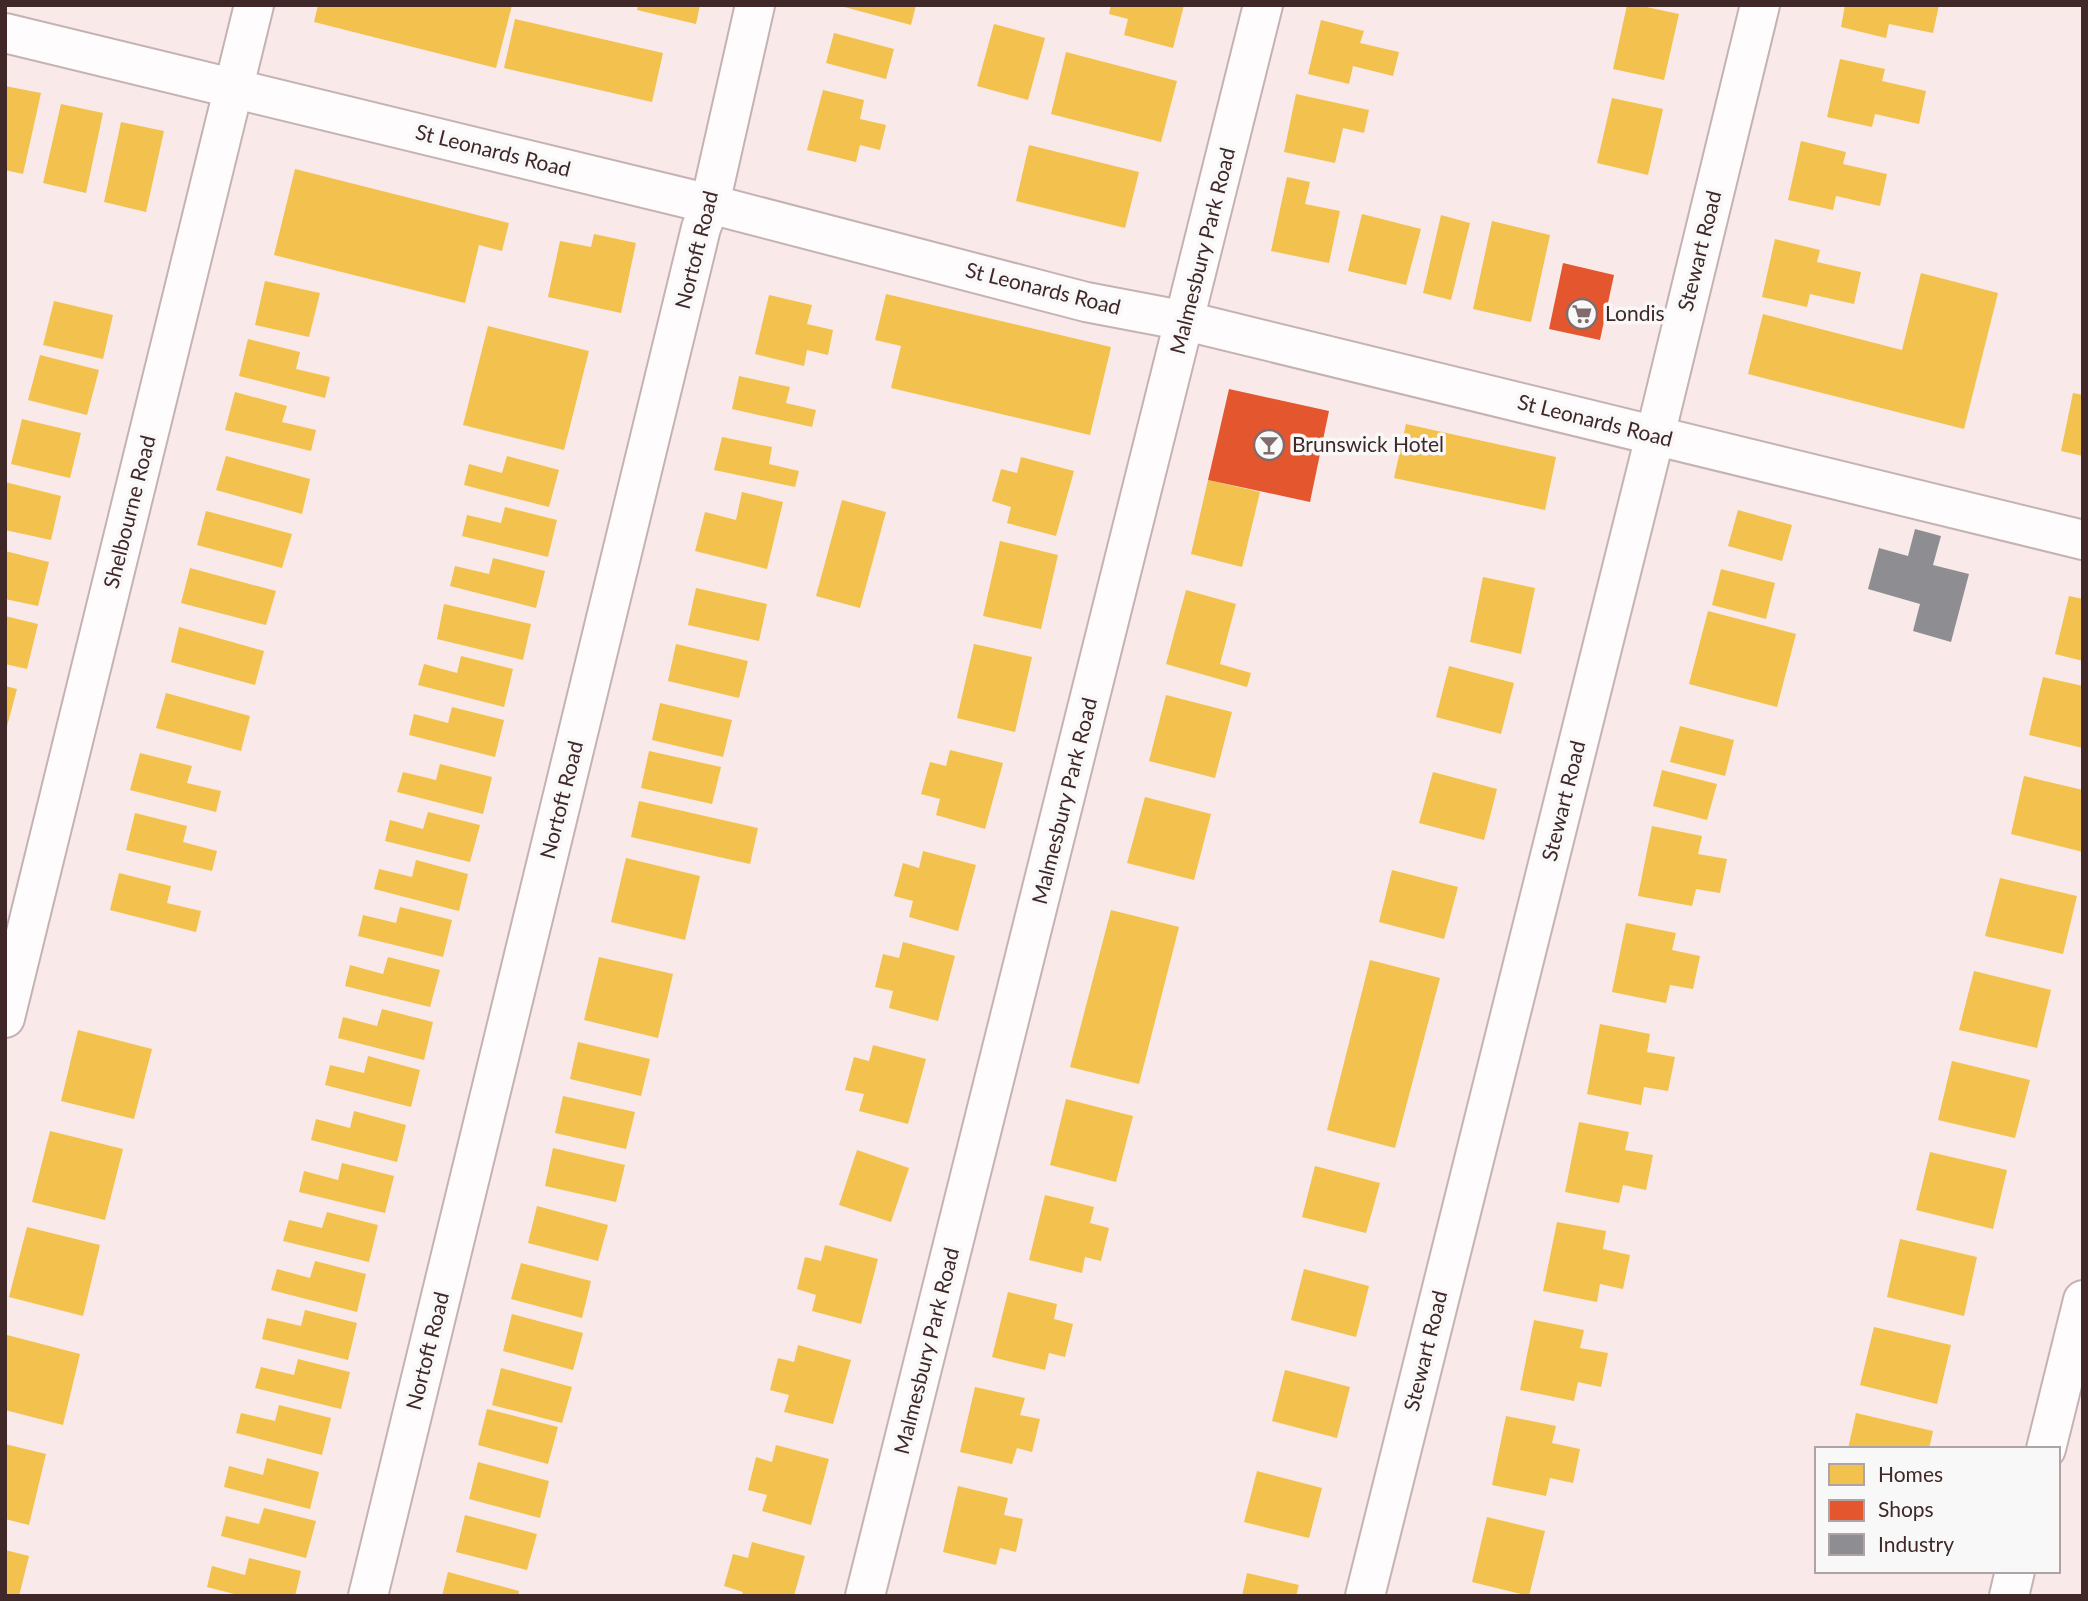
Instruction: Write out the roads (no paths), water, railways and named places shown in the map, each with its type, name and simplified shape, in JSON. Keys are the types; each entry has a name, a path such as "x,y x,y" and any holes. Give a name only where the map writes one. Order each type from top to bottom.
{"street":[{"name":"Shelbourne Road","path":"5,1018 254,5"},
{"name":"Nortoft Road","path":"368,1596 698,242 710,204 755,5"},
{"name":"Malmesbury Park Road","path":"865,1596 1263,5"},
{"name":"Stewart Road","path":"1364,1596 1655,436 1760,5"},
{"name":"St Leonards Road","path":"5,33 710,204 1086,302 1186,321 2083,540"},
{"path":"2046,1447 2083,1300"},
{"path":"2009,1596 2015,1573"}],"place":[{"name":"Londis","path":"1582,314"},
{"name":"Brunswick Hotel","path":"1269,445"}]}
